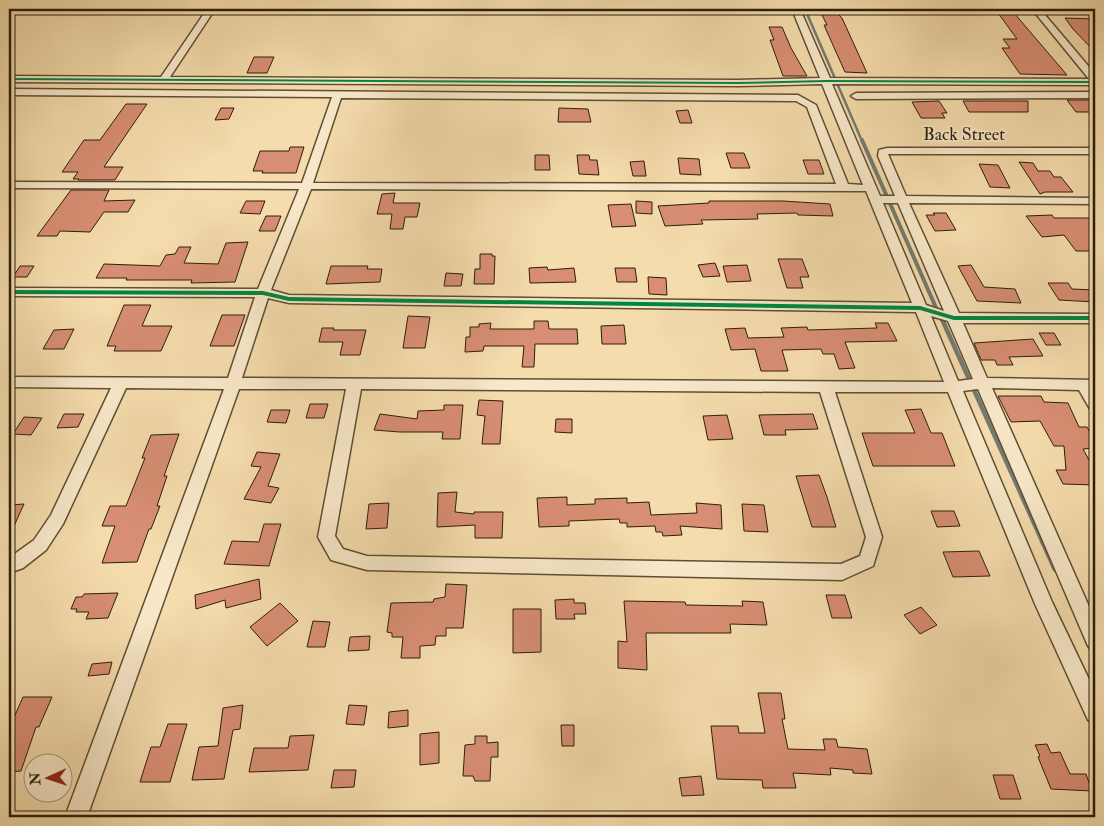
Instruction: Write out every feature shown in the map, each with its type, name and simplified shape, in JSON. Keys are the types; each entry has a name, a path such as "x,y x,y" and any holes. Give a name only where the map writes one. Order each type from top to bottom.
{"street":[{"path":"164,79 211,9"},
{"path":"796,9 1044,604 1095,713"},
{"path":"1036,9 1095,81"},
{"path":"9,79 738,83 826,81 1095,81"},
{"path":"9,92 798,98 811,106 844,187"},
{"path":"856,96 1095,95"},
{"path":"76,817 233,384 263,293 306,187 338,96"},
{"name":"Back Street","path":"902,200 883,156 884,152 1095,151"},
{"path":"9,185 844,187 902,200 1095,201"},
{"path":"902,200 1095,640"},
{"path":"9,292 263,293 289,299 920,308 954,318 1095,318"},
{"path":"9,382 826,386 953,386 983,383 1089,384 1095,405"},
{"path":"9,565 17,564 40,545 57,519 121,383"},
{"path":"354,385 326,537 337,555 367,564 842,572 867,561 874,536 826,386"}],"building":[{"path":"819,9 833,9 842,18 867,73 845,72"},
{"path":"998,13 1014,13 1067,75 1020,74 1002,48 1010,48 1003,39 1017,39"},
{"path":"1065,18 1095,19 1095,52 1073,29"},
{"path":"769,27 782,27 791,48 807,76 783,76 770,40 774,40"},
{"path":"254,57 274,57 267,73 247,73"},
{"path":"1067,100 1095,100 1095,112 1076,112"},
{"path":"939,101 947,113 942,113 945,118 921,118 912,102"},
{"path":"963,101 1028,101 1028,112 969,112"},
{"path":"126,104 147,104 104,167 123,167 115,180 78,180 73,179 78,172 62,172 84,140 100,140"},
{"path":"221,108 234,108 229,119 215,120"},
{"path":"559,108 588,109 591,122 558,122"},
{"path":"688,110 692,123 680,123 676,111"},
{"path":"290,147 304,147 296,173 262,173 263,171 253,171 260,151 289,151"},
{"path":"726,153 744,153 750,168 731,168"},
{"path":"535,155 549,155 550,170 535,170"},
{"path":"577,155 589,155 590,160 597,160 599,175 579,174"},
{"path":"678,158 699,159 701,175 680,174"},
{"path":"803,160 819,160 824,174 808,174"},
{"path":"644,161 646,176 633,176 630,162"},
{"path":"1019,162 1033,163 1038,171 1050,171 1054,177 1061,177 1073,192 1045,192 1040,194"},
{"path":"979,164 998,165 1010,188 990,187"},
{"path":"71,190 109,190 104,201 135,200 128,212 104,212 90,232 60,231 57,236 37,236"},
{"path":"395,193 393,203 420,203 417,217 405,217 403,229 390,229 392,214 377,214 382,194"},
{"path":"246,201 265,201 260,214 240,213"},
{"path":"636,201 652,202 652,214 636,213"},
{"path":"709,201 783,201 830,204 833,216 798,215 797,213 757,214 758,219 701,220 703,224 665,226 658,206 709,203"},
{"path":"631,204 636,226 612,227 608,205"},
{"path":"933,213 946,213 956,230 935,231 926,215 935,215"},
{"path":"1052,215 1054,218 1095,218 1095,251 1076,251 1064,235 1042,237 1026,216"},
{"path":"266,216 281,216 275,231 259,231"},
{"path":"248,242 235,282 191,283 192,280 96,278 104,264 160,266 166,255 175,254 179,247 191,247 184,263 218,264 226,243"},
{"path":"480,254 492,254 492,256 495,256 494,284 474,284 475,269 480,269"},
{"path":"778,259 802,259 809,277 800,277 803,288 787,288"},
{"path":"715,263 720,276 703,277 698,265"},
{"path":"747,265 751,281 727,282 723,266"},
{"path":"971,265 984,287 1015,289 1021,303 977,301 958,266"},
{"path":"20,266 34,266 27,277 13,277"},
{"path":"331,266 368,266 367,269 382,269 380,282 326,284"},
{"path":"547,267 548,270 574,268 576,282 530,283 529,268"},
{"path":"615,268 635,268 637,282 617,282"},
{"path":"446,273 463,274 461,286 444,286"},
{"path":"648,277 666,278 667,295 649,294"},
{"path":"1048,283 1068,283 1072,289 1095,290 1095,302 1059,300"},
{"path":"124,305 151,305 142,326 172,326 161,351 114,351 116,346 107,346"},
{"path":"222,315 245,315 234,346 210,346"},
{"path":"408,316 430,317 425,348 403,348"},
{"path":"534,321 548,321 549,329 577,329 578,344 535,344 534,367 522,367 524,346 484,346 483,351 465,352 466,337 470,337 470,327 479,327 479,324 491,323 490,329 534,329"},
{"path":"875,323 888,323 897,341 845,342 855,368 839,369 834,354 823,354 821,349 782,350 788,371 761,371 755,349 731,350 725,329 745,328 748,338 784,337 781,328 807,327 808,330 877,328"},
{"path":"624,325 626,344 602,344 601,326"},
{"path":"322,328 366,330 360,355 340,355 343,342 319,342"},
{"path":"74,329 64,349 43,349 54,330"},
{"path":"1039,333 1054,333 1061,345 1046,345"},
{"path":"1033,339 1043,356 1009,357 1013,365 997,365 995,360 981,360 974,343"},
{"path":"998,396 1041,396 1044,402 1068,403 1079,427 1087,427 1095,441 1095,448 1083,449 1095,471 1095,485 1063,484 1056,470 1066,470 1064,446 1054,446 1040,421 1011,422"},
{"path":"479,400 503,401 500,444 482,444 485,416 477,415"},
{"path":"310,404 328,404 324,418 306,418"},
{"path":"444,405 463,405 460,439 442,439 443,432 374,430 380,414 417,419 418,411 444,410"},
{"path":"921,409 931,433 942,433 955,466 873,466 862,433 915,433 905,410"},
{"path":"271,410 290,410 286,423 267,422"},
{"path":"64,414 84,414 78,427 57,428"},
{"path":"813,414 818,429 785,430 786,435 764,435 759,415"},
{"path":"727,415 733,439 708,440 703,416"},
{"path":"24,417 42,418 31,435 13,434"},
{"path":"556,419 572,419 572,433 555,432"},
{"path":"179,434 164,476 167,476 157,506 160,506 137,562 102,563 115,526 102,526 110,506 126,506 145,458 142,458 151,435"},
{"path":"257,452 280,454 268,486 279,488 271,503 244,499 261,467 251,466"},
{"path":"819,475 836,527 812,527 796,476"},
{"path":"457,492 455,512 474,514 474,512 503,512 502,538 475,538 475,525 437,527 438,493"},
{"path":"567,497 567,505 595,504 595,499 627,498 627,503 649,502 651,515 697,513 696,503 721,505 722,529 680,526 682,535 663,536 662,532 656,532 655,526 627,527 627,523 620,523 619,519 569,521 569,526 539,527 537,498"},
{"path":"389,503 387,528 366,529 369,504"},
{"path":"24,504 9,537 9,505"},
{"path":"742,504 764,505 768,532 744,531"},
{"path":"931,511 954,511 960,526 937,527"},
{"path":"264,524 281,524 269,566 224,564 232,541 259,542"},
{"path":"979,551 990,576 953,577 943,552"},
{"path":"259,579 261,599 226,608 225,600 196,609 195,595"},
{"path":"446,584 467,585 463,628 446,628 446,636 436,636 435,645 420,646 420,658 401,658 403,637 392,637 392,633 387,632 391,603 433,602 434,599 445,597"},
{"path":"118,593 108,618 86,619 89,612 76,612 77,609 71,609 76,597 82,597 84,594"},
{"path":"826,595 845,595 852,618 832,618"},
{"path":"574,599 574,603 585,603 586,614 574,614 575,619 556,619 555,600"},
{"path":"624,601 685,602 686,605 743,606 742,601 763,602 767,625 730,624 731,633 646,633 647,670 618,668 618,641 627,642"},
{"path":"280,603 298,621 267,646 250,627"},
{"path":"921,607 937,625 920,634 904,615"},
{"path":"513,609 541,609 541,652 513,653"},
{"path":"313,621 330,622 325,647 307,647"},
{"path":"370,636 369,650 348,651 350,637"},
{"path":"112,662 109,674 88,676 92,664"},
{"path":"758,693 781,693 785,719 782,719 788,749 825,750 823,739 836,739 838,747 867,749 872,774 853,773 853,770 830,768 831,775 793,773 796,788 763,788 762,780 717,779 711,726 738,726 739,733 765,733"},
{"path":"23,697 52,697 39,727 36,727 27,754 22,754 21,771 9,772 9,729"},
{"path":"243,705 240,729 233,730 224,779 192,780 199,747 218,746 223,708"},
{"path":"349,705 367,706 364,725 346,724"},
{"path":"408,710 408,726 388,728 389,712"},
{"path":"168,724 187,724 170,782 140,782 151,747 160,747"},
{"path":"561,725 574,725 574,746 562,746"},
{"path":"439,732 439,763 420,765 420,734"},
{"path":"314,735 308,770 249,772 254,748 288,748 290,736"},
{"path":"475,736 487,736 487,743 498,742 498,757 491,757 490,781 475,781 473,776 463,776 465,745 475,744"},
{"path":"1047,744 1051,753 1060,752 1070,774 1086,774 1092,791 1051,789 1035,745"},
{"path":"334,770 356,770 354,787 331,788"},
{"path":"993,775 1013,775 1021,799 1000,799"},
{"path":"701,776 704,795 682,796 679,778"}],"waterway":[{"path":"805,9 862,141"},
{"path":"862,140 941,319"},
{"path":"941,317 1043,543"},
{"path":"1043,542 1055,569"},
{"path":"1088,642 1095,657"}],"cycle path":[{"path":"9,79 738,83 826,81 1095,82"},
{"path":"9,292 263,293 289,299 920,308 954,318 1095,318"}]}
